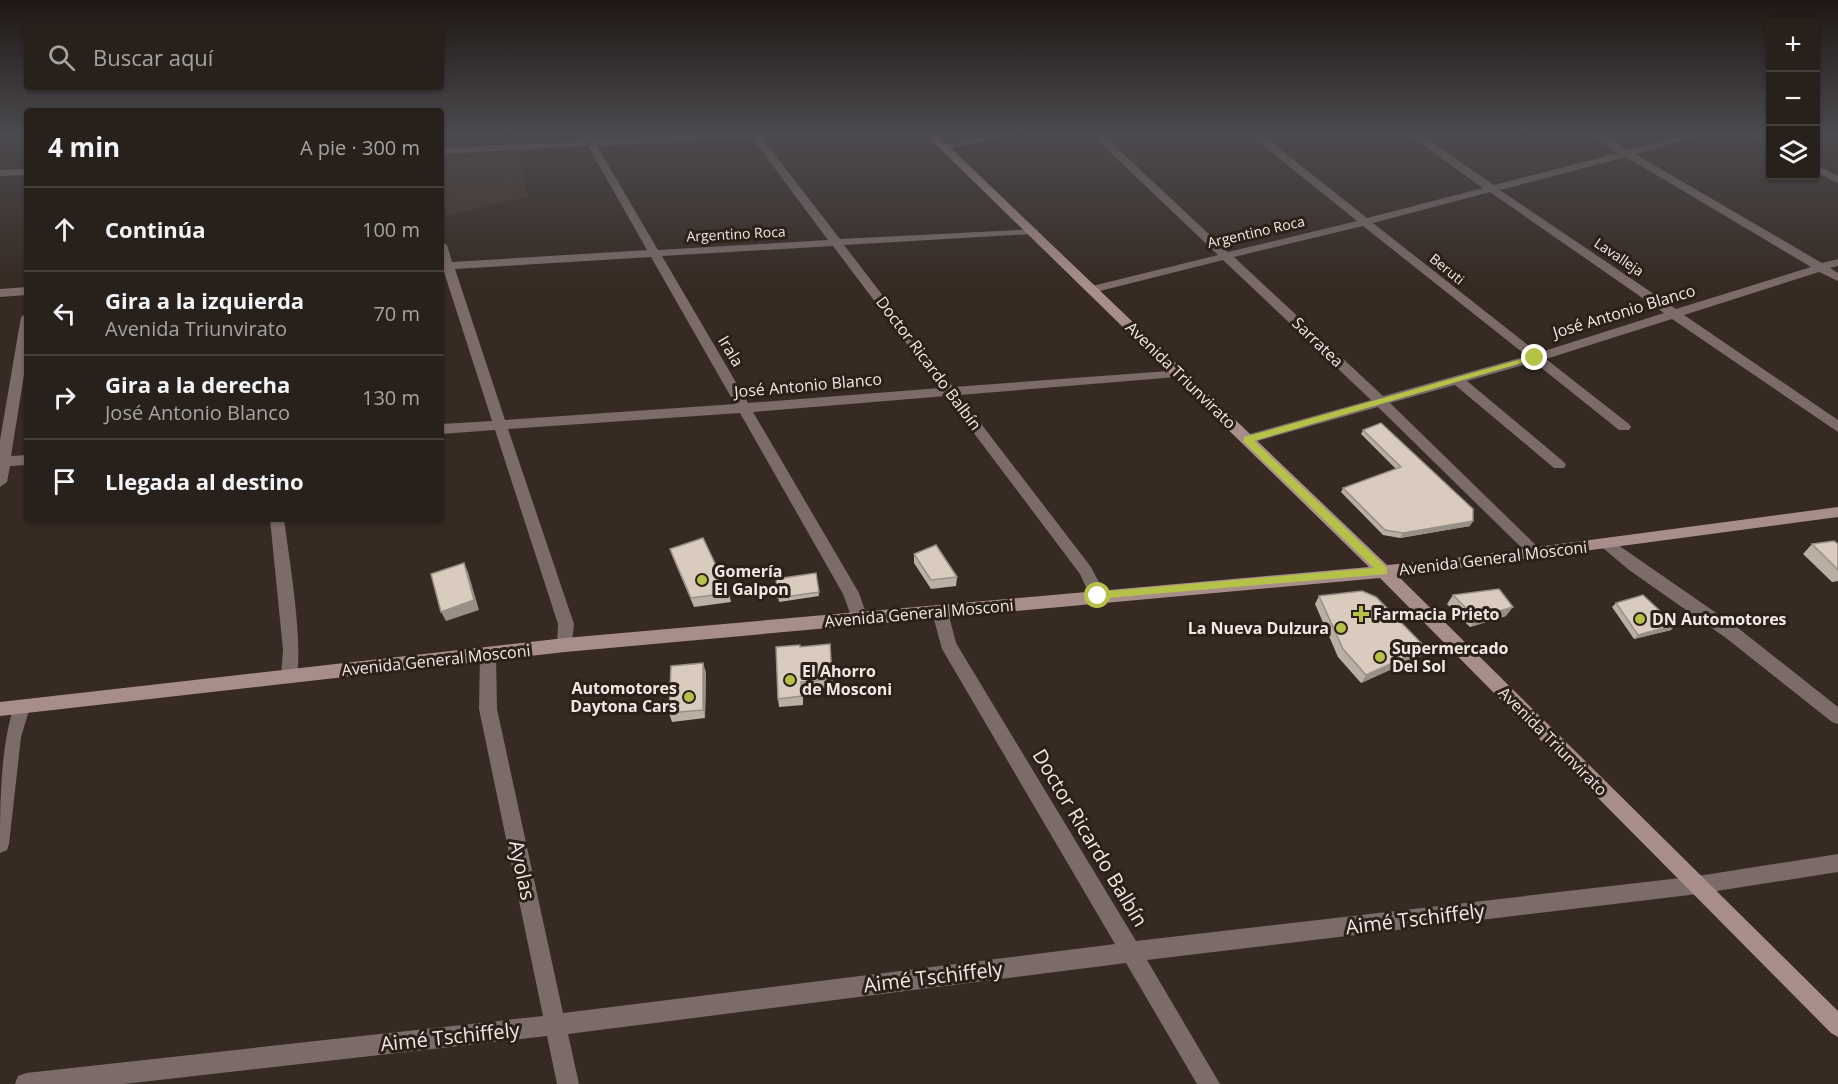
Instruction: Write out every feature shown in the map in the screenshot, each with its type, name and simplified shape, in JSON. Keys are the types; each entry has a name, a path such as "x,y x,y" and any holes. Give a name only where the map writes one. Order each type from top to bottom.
{"main road":[{"name":"Avenida Triunvirato","path":"982,184 1383,571 1838,1026"},
{"name":"Avenida General Mosconi","path":"0,709 565,645 1433,567 1838,512"}],"street":[{"name":"Irala","path":"613,184 851,592 860,619"},
{"name":"Doctor Ricardo Balbín","path":"793,184 1086,571 1098,596"},
{"name":"Sarratea","path":"1150,184 1382,403 1537,554"},
{"name":"Beruti","path":"1316,184 1624,427"},
{"name":"Lavalleja","path":"1484,184 1677,314 1838,427"},
{"name":"Argentino Roca","path":"1092,289 1513,184"},
{"path":"1678,184 1838,278"},
{"name":"Argentino Roca","path":"444,266 1032,231"},
{"name":"José Antonio Blanco","path":"1247,440 1535,358 1838,262"},
{"path":"444,266 501,425 566,624 565,645"},
{"path":"0,293 24,291"},
{"path":"0,482 24,335"},
{"name":"José Antonio Blanco","path":"444,429 746,408 1177,373"},
{"path":"1458,381 1559,465"},
{"path":"2,462 24,460"},
{"path":"277,522 291,650 289,676"},
{"path":"1608,544 1634,566 1732,633 1838,717"},
{"name":"Doctor Ricardo Balbín","path":"940,612 948,644 1209,1084"},
{"name":"Ayolas","path":"488,654 488,709 568,1084"},
{"path":"0,844 12,737 21,707"},
{"name":"Aimé Tschiffely","path":"26,1084 555,1025 1132,952 1698,885 1838,863"}],"shaded area":[{"path":"444,184 525,184 528,197 447,215 444,205"}],"building":[{"path":"1381,423 1473,509 1473,521 1403,533 1385,530 1343,488 1401,467 1363,430"},
{"name":"Gomería El Galpon","path":"703,538 729,593 691,598 670,549"},
{"path":"1834,541 1838,544 1838,570 1812,544"},
{"path":"936,545 957,577 931,580 914,554"},
{"path":"464,563 474,600 441,612 431,574"},
{"path":"816,573 819,592 778,598 776,579"},
{"path":"1499,589 1513,607 1476,618 1453,595"},
{"path":"1362,591 1376,597 1426,648 1366,675 1343,649 1319,596"},
{"name":"DN Automotores","path":"1643,595 1675,625 1638,635 1616,603"},
{"path":"830,644 832,679 801,682 802,696 778,699 776,647"},
{"name":"Automotores Daytona Cars","path":"703,663 703,710 669,713 671,666"}],"place":[{"name":"Gomería El Galpon","path":"702,580"},
{"name":"Farmacia Prieto","path":"1361,614"},
{"name":"DN Automotores","path":"1640,619"},
{"name":"La Nueva Dulzura","path":"1341,628"},
{"name":"Supermercado Del Sol","path":"1380,657"},
{"name":"El Ahorro de Mosconi","path":"790,680"},
{"name":"Automotores Daytona Cars","path":"689,697"}],"route":[{"path":"1098,596 1383,571 1247,440 1535,358"}]}
